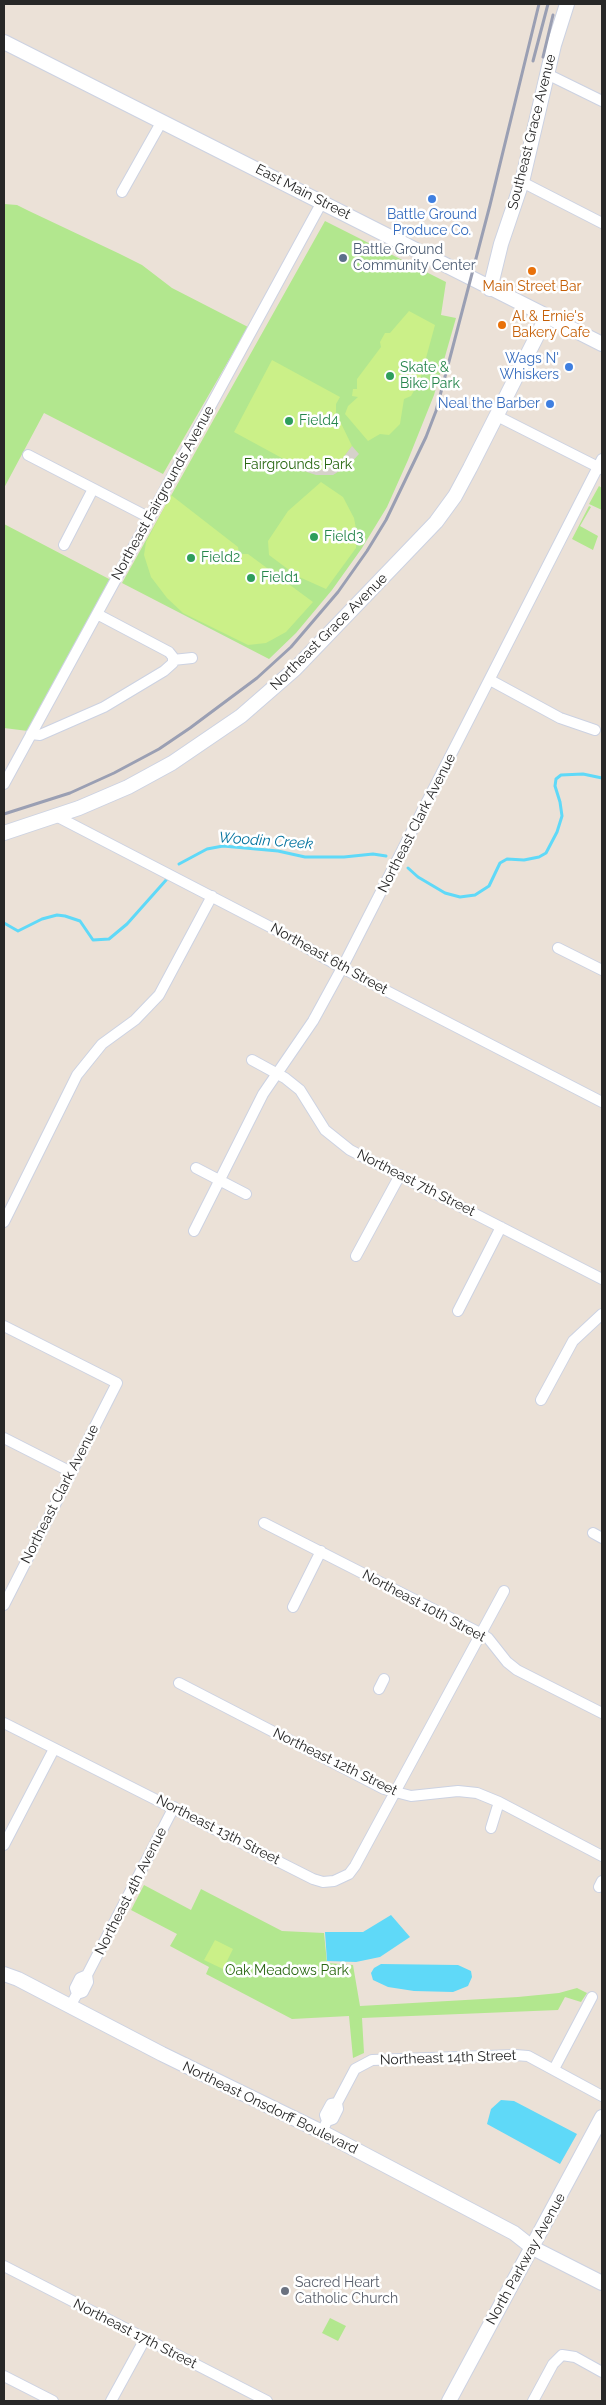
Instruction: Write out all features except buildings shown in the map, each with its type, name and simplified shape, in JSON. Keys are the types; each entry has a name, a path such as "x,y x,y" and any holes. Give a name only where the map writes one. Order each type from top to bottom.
{"main road":[{"name":"Southeast Grace Avenue","path":"490,289 501,244 522,182 547,74 567,4"},
{"name":"East Main Street","path":"4,42 602,344"},
{"name":"Northeast Grace Avenue","path":"4,833 56,816 128,787 172,763 241,716 301,663 436,522 454,496 548,316"},
{"name":"Northeast Onsdorff Boulevard","path":"4,1974 74,2000 324,2127 514,2233 533,2248 602,2283"},
{"name":"North Parkway Avenue","path":"449,2401 602,2117"}],"street":[{"path":"547,74 602,101"},
{"path":"122,192 162,121"},
{"path":"522,182 602,223"},
{"name":"Northeast Fairgrounds Avenue","path":"4,784 322,202"},
{"path":"497,416 601,465"},
{"path":"28,455 150,518"},
{"name":"Northeast Clark Avenue","path":"194,1231 263,1094 313,1021 342,968 601,465"},
{"path":"64,545 93,489"},
{"path":"97,614 169,652 173,660"},
{"path":"173,660 192,658"},
{"path":"31,734 40,735 104,707 168,668 173,660"},
{"path":"490,680 560,718 595,730"},
{"name":"Northeast 6th Street","path":"56,816 212,896 342,968 602,1102"},
{"path":"4,1222 78,1075 102,1044 135,1020 159,995 212,896"},
{"path":"558,948 602,970"},
{"name":"Northeast 7th Street","path":"252,1060 292,1082 306,1098 320,1124 331,1136 350,1150 602,1279"},
{"path":"196,1168 246,1194"},
{"path":"356,1256 400,1175"},
{"path":"458,1311 502,1227"},
{"path":"541,1400 573,1341 602,1314"},
{"name":"Northeast Clark Avenue","path":"4,1326 117,1383 4,1605"},
{"path":"4,1438 71,1472"},
{"name":"Northeast 10th Street","path":"264,1523 480,1633 488,1638 507,1662 518,1670 602,1713"},
{"path":"293,1607 321,1551"},
{"name":"Northeast 13th Street","path":"4,1723 54,1750 174,1807 314,1879 329,1882 344,1878 353,1870 504,1591"},
{"path":"379,1689 384,1679"},
{"name":"Northeast 12th Street","path":"179,1683 395,1793 421,1796 448,1791 467,1792 499,1802 602,1856"},
{"path":"4,1845 54,1750"},
{"path":"491,1828 499,1802"},
{"name":"Northeast 4th Avenue","path":"74,2000 75,1988 80,1978 87,1975 174,1807"},
{"path":"554,2069 592,1997"},
{"name":"Northeast 14th Street","path":"324,2127 325,2115 331,2104 337,2103 355,2069 372,2060 528,2056 602,2096"},
{"name":"Northeast 17th Street","path":"4,2266 267,2401"},
{"path":"111,2401 145,2339"},
{"path":"533,2401 553,2364 562,2355 575,2357 602,2372"},
{"path":"4,2376 53,2401"}],"green space":[{"path":"4,204 17,205 142,265 172,288 248,327 163,474 44,413 4,488"},
{"name":"Fairgrounds Park","path":"325,221 446,282 441,315 456,318 434,395 387,507 362,548 332,590 296,633 269,659 122,583"},
{"name":"Skate & Bike Park","path":"409,311 435,325 420,380 411,396 404,399 400,424 389,435 380,434 368,441 345,414 348,406 358,397 352,396 353,389 357,389 357,379 381,347 380,342 385,333 390,333"},
{"name":"Field4","path":"272,360 340,397 336,404 336,413 352,446 339,463 323,470 311,469 291,463 234,432"},
{"name":"Field3","path":"321,482 343,497 354,518 357,534 356,548 326,589 297,576 269,555 268,541 288,511"},
{"path":"599,486 602,488 602,510 589,504"},
{"path":"171,495 238,547 239,554 248,554 313,602 286,632 266,643 248,645 183,613 167,598 151,577 144,555 146,542"},
{"path":"589,506 591,507 580,526 598,536 593,550 572,539"},
{"path":"4,524 111,580 28,731 4,728"},
{"name":"Oak Meadows Park","path":"144,1885 191,1910 201,1889 282,1931 324,1933 327,1963 353,1965 360,2006 518,1997 559,1993 577,1988 587,1993 581,2002 565,1997 558,2010 362,2018 364,2053 353,2058 349,2016 292,2019 206,1974 209,1967 170,1946 177,1934 131,1910"},
{"path":"215,1940 233,1949 223,1969 204,1960"},
{"path":"330,2318 346,2326 338,2341 322,2333"}],"shaded area":[{"path":"352,446 359,454 349,465 333,475 316,475 292,467 291,463 311,469 323,470 339,463"}],"water":[{"path":"391,1915 410,1937 380,1957 356,1962 327,1961 325,1932 363,1932"},
{"path":"381,1964 458,1965 471,1971 472,1977 468,1986 453,1992 414,1991 388,1987 373,1980 371,1973 374,1968"},
{"path":"501,2100 514,2101 577,2134 560,2164 487,2124 491,2109"}],"waterway":[{"name":"Woodin Creek","path":"408,868 418,877 445,893 460,897 475,895 489,886 500,863 507,859 524,860 539,857 546,853 557,832 562,816 555,786 556,779 561,775 583,774 602,778"},
{"name":"Woodin Creek","path":"179,864 207,849 223,846 278,851 305,857 344,857 373,854 386,856"},
{"name":"Woodin Creek","path":"4,923 18,931 42,919 57,915 65,916 80,921 93,940 109,939 127,924 167,879"}],"railway":[{"path":"4,814 70,793 114,773 159,749 190,728 257,678 291,647 338,592 367,551 386,520 426,437 436,411 490,205 539,4"},
{"path":"533,61 548,4"},
{"path":"543,57 553,15"}],"place":[{"name":"Battle Ground Produce Co.","path":"432,199"},
{"name":"Battle Ground Community Center","path":"343,258"},
{"name":"Main Street Bar","path":"532,271"},
{"name":"Al & Ernie's Bakery Cafe","path":"502,325"},
{"name":"Wags N' Whiskers","path":"569,367"},
{"name":"Skate & Bike Park","path":"390,376"},
{"name":"Neal the Barber","path":"550,404"},
{"name":"Field4","path":"289,421"},
{"name":"Field3","path":"314,537"},
{"name":"Field2","path":"191,558"},
{"name":"Field1","path":"251,578"},
{"name":"Sacred Heart Catholic Church","path":"285,2291"}]}
